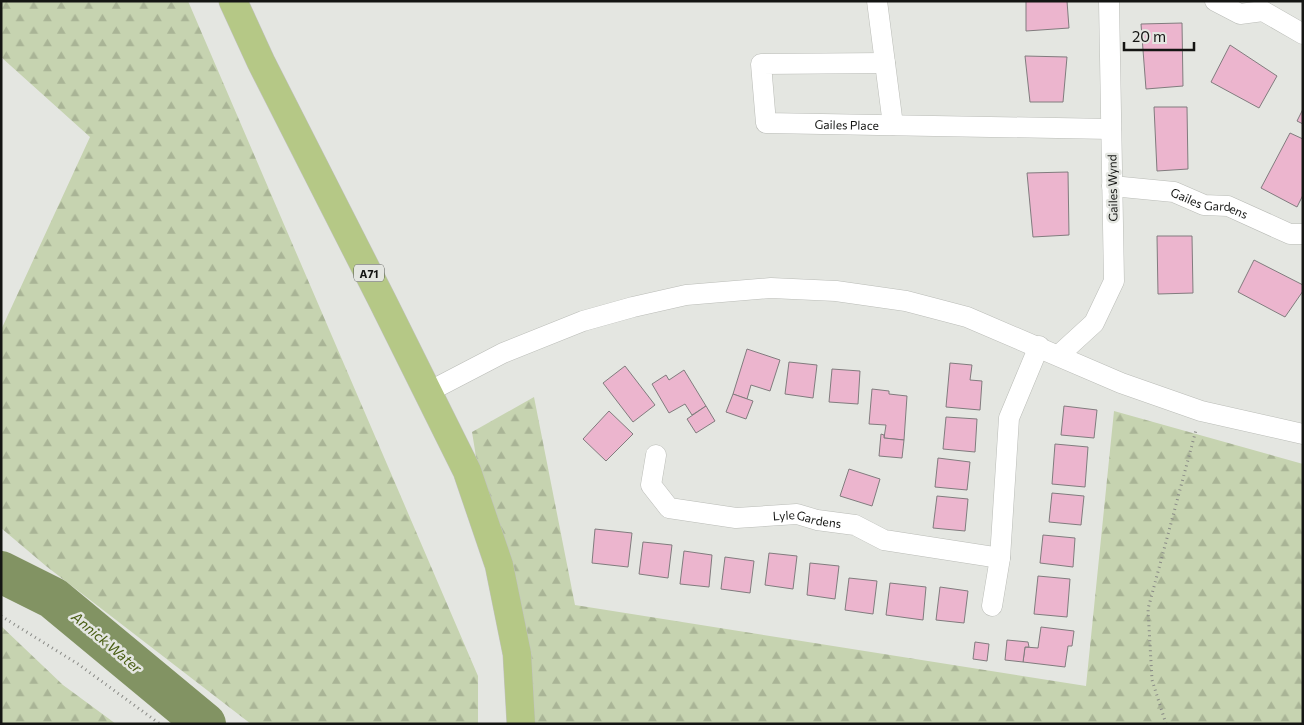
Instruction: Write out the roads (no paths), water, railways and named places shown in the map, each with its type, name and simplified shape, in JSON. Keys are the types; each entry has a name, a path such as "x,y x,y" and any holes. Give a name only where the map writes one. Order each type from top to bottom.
{"main road":[{"name":"A71","path":"232,1 467,471 499,565 517,654 521,724"}],"street":[{"path":"877,1 894,125"},
{"name":"Gailes Wynd","path":"1059,355 1094,323 1114,281 1109,1"},
{"path":"1215,1 1240,14 1263,11 1303,34"},
{"name":"Gailes Place","path":"885,63 761,64 766,123 1110,128"},
{"name":"Gailes Gardens","path":"1112,186 1174,192 1204,205 1228,206 1290,234 1303,234"},
{"path":"428,392 503,353 583,321 633,307 686,296 771,288 836,291 906,301 967,317 1039,346 1122,383 1201,411 1303,434"},
{"path":"992,606 1000,558 1009,418 1039,346"},
{"name":"Lyle Gardens","path":"656,454 651,485 669,508 736,518 797,514 817,520 855,525 884,540 1000,558"}],"waterway":[{"name":"Annick Water","path":"1,572 53,598 205,724"}]}
